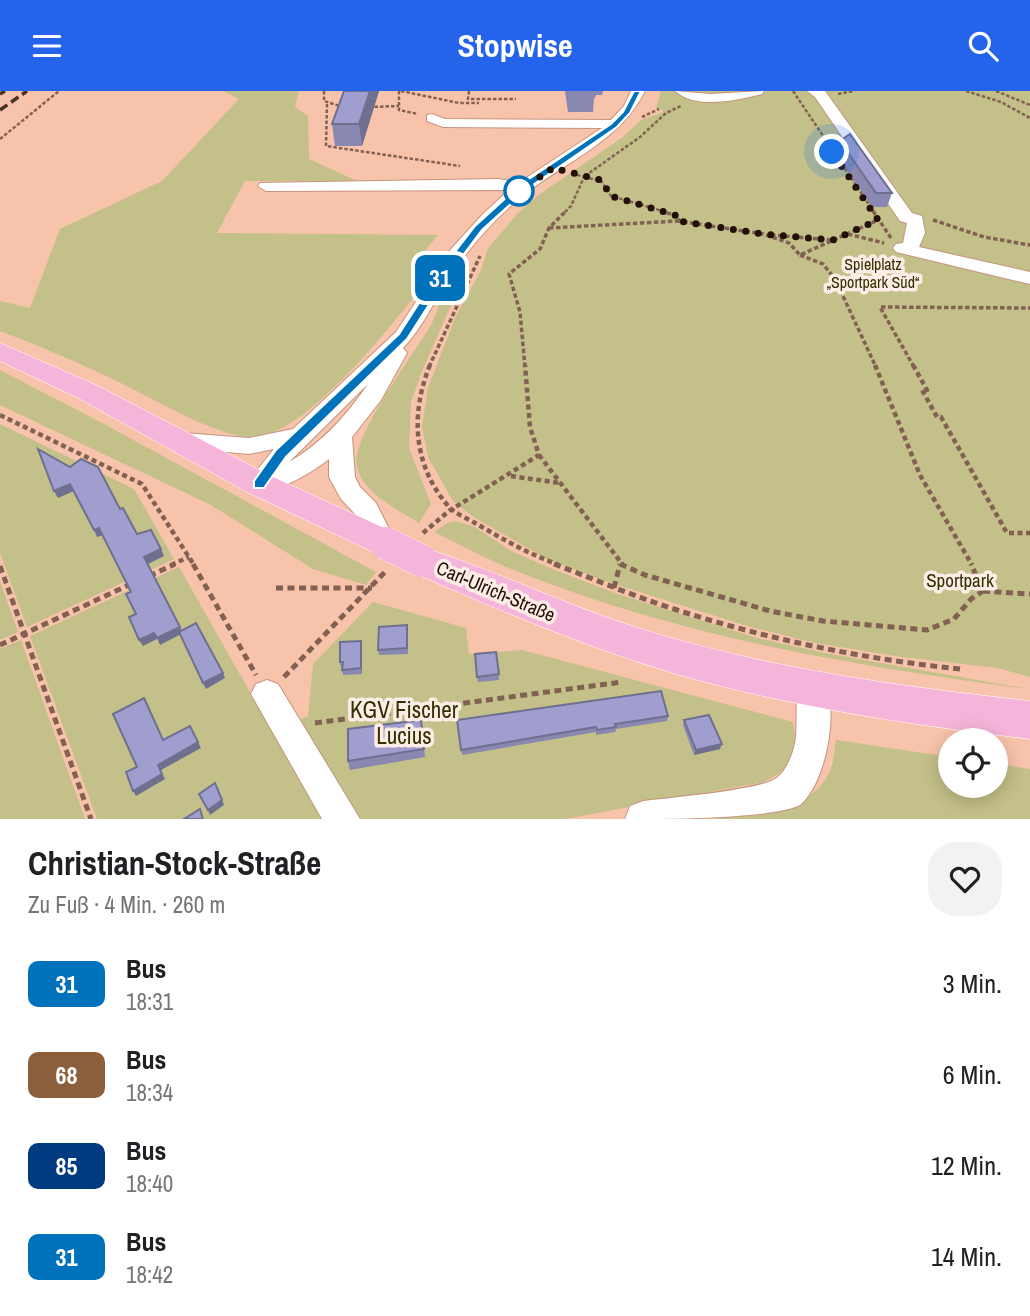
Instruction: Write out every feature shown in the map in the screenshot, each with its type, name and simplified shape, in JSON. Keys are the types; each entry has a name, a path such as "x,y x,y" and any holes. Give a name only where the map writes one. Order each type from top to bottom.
{"main road":[{"name":"Carl-Ulrich-Straße","path":"0,351 88,392 182,441 383,553 425,545 541,611 628,642 710,666 813,689 914,706 1030,720"}],"street":[{"path":"259,484 301,468 340,434 369,403 403,336 469,239 489,217 524,187 614,125 626,113 638,91"},
{"path":"688,94 722,97 757,91"},
{"path":"814,91 820,94 906,217 916,220 916,233 905,249 974,262 1030,278"},
{"path":"432,118 443,123 614,125"},
{"path":"266,186 498,184 524,187"},
{"path":"259,484 281,453 403,336"},
{"path":"340,434 342,477 350,493 367,510 383,553"},
{"path":"182,441 249,446 302,435"},
{"path":"643,819 757,801 786,793 806,767 813,738 813,689"},
{"path":"267,694 342,819"}],"path":[{"path":"0,139 59,91"},
{"path":"324,91 324,101 327,104 326,146 472,168"},
{"path":"432,118 400,111 400,91 459,103 479,103"},
{"path":"469,91 468,99 516,99"},
{"path":"793,91 894,243 905,249"},
{"path":"966,91 982,95 1030,118"},
{"path":"982,95 994,91 1030,105"},
{"path":"688,94 684,105 658,117 635,141 584,177 571,206 549,228 540,249 509,274 520,312 530,427 539,455 620,564 645,575 770,611 823,621 927,630 954,619 971,599 983,591 1030,594"},
{"path":"327,104 354,107"},
{"path":"365,107 399,106"},
{"path":"553,168 601,180 611,196 678,216 679,221"},
{"path":"800,255 878,220"},
{"path":"916,220 931,220 984,238 1030,245"},
{"path":"549,228 615,222 679,221 763,234 833,240"},
{"path":"763,234 789,243 800,255 824,264 835,279 864,337 920,475 972,565 983,591"},
{"path":"846,234 905,249"},
{"path":"469,276 425,377 416,415 419,452 432,483 451,509 526,553 701,617 809,646 912,664 960,669"},
{"path":"1030,307 880,307 927,390 922,390 937,417 942,417 1007,533 1030,533"},
{"path":"0,415 142,484 189,557 267,694 372,588 383,553"},
{"path":"425,545 451,509 510,476 539,455"},
{"path":"510,476 560,483"},
{"path":"0,645 189,557"},
{"path":"614,587 620,564"},
{"path":"0,566 91,819"},
{"path":"276,587 325,590 372,588"},
{"path":"286,726 622,682"}],"green space":[{"path":"223,91 299,91 295,107 308,116 309,159 357,181 245,181 217,233 438,235 420,257 441,261 383,335 330,392 303,414 277,430 255,437 240,436 203,424 128,386 0,331 0,301 30,308 60,229 162,181 239,99"},
{"path":"661,91 1030,91 1030,677 998,668 901,657 815,643 747,626 605,581 547,559 475,518 453,501 428,457 422,426 428,388 455,318 481,270 488,248 519,212 540,194 623,137 641,120 661,113 663,110 656,108"},
{"path":"456,273 464,276 411,402 409,448 431,504 419,523 382,500 366,485 357,467 357,454 373,417 431,325 443,294"},
{"path":"0,370 376,572 366,585 313,569 211,505 0,405"},
{"path":"0,424 134,489 174,559 27,627 0,553"},
{"path":"455,521 473,526 513,552 555,570 615,593 757,638 825,653 1028,689 832,659 641,614 516,571 434,532"},
{"name":"KGV Fischer Lucius","path":"179,567 272,731 308,716 313,664 373,602 466,628 469,654 522,650 793,722 795,744 792,759 783,770 764,782 565,819 97,819 30,636"},
{"path":"0,581 18,632 0,640"},
{"path":"21,640 85,819 0,819 0,649"},
{"path":"836,740 938,755 938,798 1008,798 1008,766 1030,769 1030,819 711,819 778,809 793,804 820,787 833,761"}],"building":[{"path":"344,91 370,91 359,124 332,124"},
{"path":"850,134 892,193 876,193 840,141"},
{"path":"38,449 70,467 81,459 98,467 120,509 123,508 137,534 151,530 161,549 144,557 180,627 157,638 154,633 139,640 129,617 136,614 126,594 131,592 99,528 94,530 70,484 54,491"},
{"path":"196,623 223,673 203,683 179,632"},
{"path":"407,625 407,648 378,650 379,627"},
{"path":"361,641 361,668 342,670 340,642"},
{"path":"496,652 499,674 477,677 475,654"},
{"path":"661,691 668,716 615,724 616,727 597,730 596,727 461,750 457,720"},
{"path":"144,698 163,740 190,726 198,742 158,765 162,774 133,791 126,772 137,767 113,714"},
{"path":"709,715 722,744 696,750 684,720"},
{"path":"421,720 424,749 348,761 348,729"},
{"path":"215,783 222,800 208,810 199,794"},
{"path":"200,809 203,819 184,819"}],"railway":[{"path":"0,94 5,91"},
{"path":"0,110 27,91"}],"bus line":[{"name":"31","path":"259,484 281,453 403,336 441,277 478,228 524,187 614,125 632,105 638,91"}],"route":[{"path":"519,191 553,168 601,180 611,196 678,216 679,221 763,234 833,240 878,220 832,152"}],"park label":[{"name":"Spielplatz „Sportpark Süd“","path":"873,273"},
{"name":"Sportpark","path":"960,580"}]}
